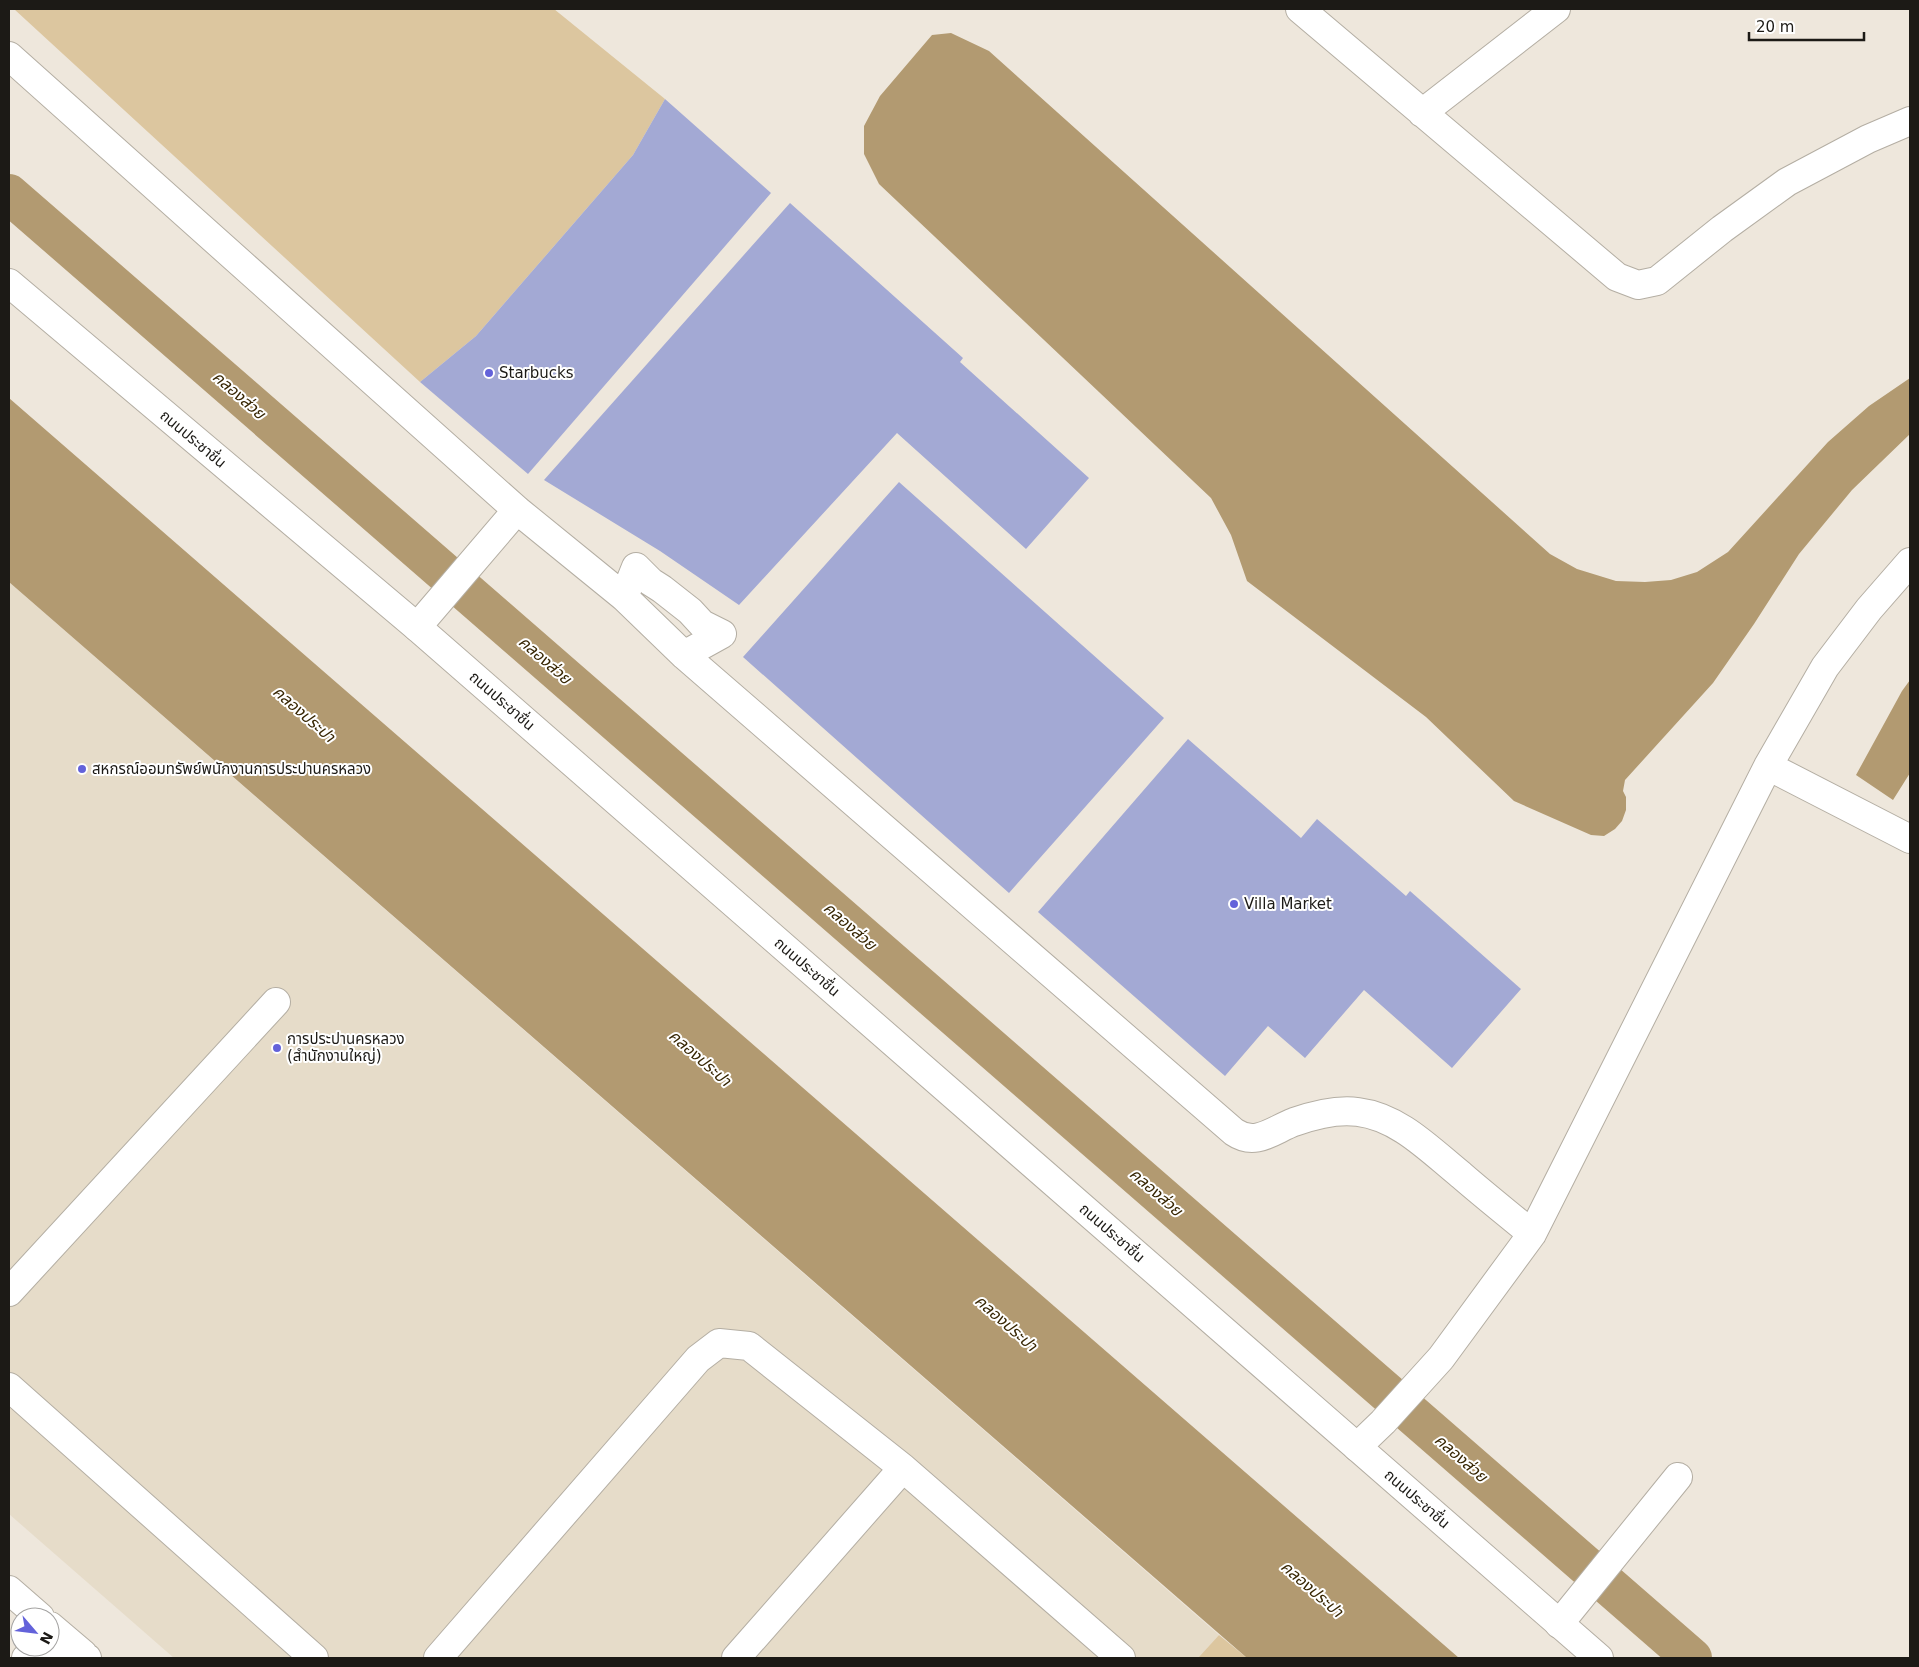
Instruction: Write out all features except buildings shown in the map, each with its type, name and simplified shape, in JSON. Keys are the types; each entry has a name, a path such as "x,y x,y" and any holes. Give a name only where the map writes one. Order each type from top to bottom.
{"street":[{"path":"1300,9 1617,277 1638,285 1657,281 1722,229 1787,182 1868,139 1910,121"},
{"path":"1422,113 1556,9"},
{"path":"9,56 517,510 624,597 684,655 1234,1132 1245,1138 1258,1139 1292,1123 1335,1112 1358,1112 1377,1117 1412,1135 1532,1234"},
{"name":"ถนนประชาชื่น","path":"9,283 417,627 1599,1658"},
{"path":"417,627 517,510"},
{"path":"1357,1447 1383,1422 1441,1358 1532,1234 1768,766 1825,666 1869,609 1910,562"},
{"path":"624,597 636,568 651,582 690,611 702,624 722,634 684,655"},
{"path":"1768,766 1910,839"},
{"path":"9,1292 276,1002"},
{"path":"438,1658 698,1359 719,1343 749,1346 903,1468 1121,1658"},
{"path":"9,1387 314,1658"},
{"path":"736,1658 903,1468"},
{"path":"1559,1624 1678,1477"},
{"path":"9,1590 29,1607"},
{"path":"60,1635 87,1658"},
{"path":"26,1658 37,1651 50,1648 72,1651 87,1658"}],"shaded area":[{"path":"14,9 554,9 665,99 633,155 476,336 420,382"},
{"name":"การประปานครหลวง (สำนักงานใหญ่)","path":"9,582 1219,1635 1198,1658 174,1658 9,1514"},
{"path":"1219,1635 1247,1658 1198,1658"}],"water":[{"path":"951,33 989,51 1550,554 1577,569 1616,581 1645,582 1671,580 1697,572 1728,552 1828,442 1869,406 1910,378 1910,434 1852,490 1799,554 1713,683 1625,780 1623,791 1626,797 1626,810 1622,821 1615,829 1604,836 1591,835 1514,801 1426,717 1247,581 1231,535 1211,498 879,184 864,154 864,126 880,96 932,35"},
{"name":"คลองประปา","path":"9,398 1459,1658 1247,1658 9,582"},
{"path":"1910,680 1910,773 1893,800 1856,775 1902,691"}],"waterway":[{"name":"คลองส่วย","path":"9,194 1692,1658"}],"place":[{"name":"Starbucks","path":"489,373"},
{"name":"สหกรณ์ออมทรัพย์พนักงานการประปานครหลวง","path":"82,769"},
{"name":"Villa Market","path":"1234,904"},
{"name":"การประปานครหลวง (สำนักงานใหญ่)","path":"277,1048"}]}
